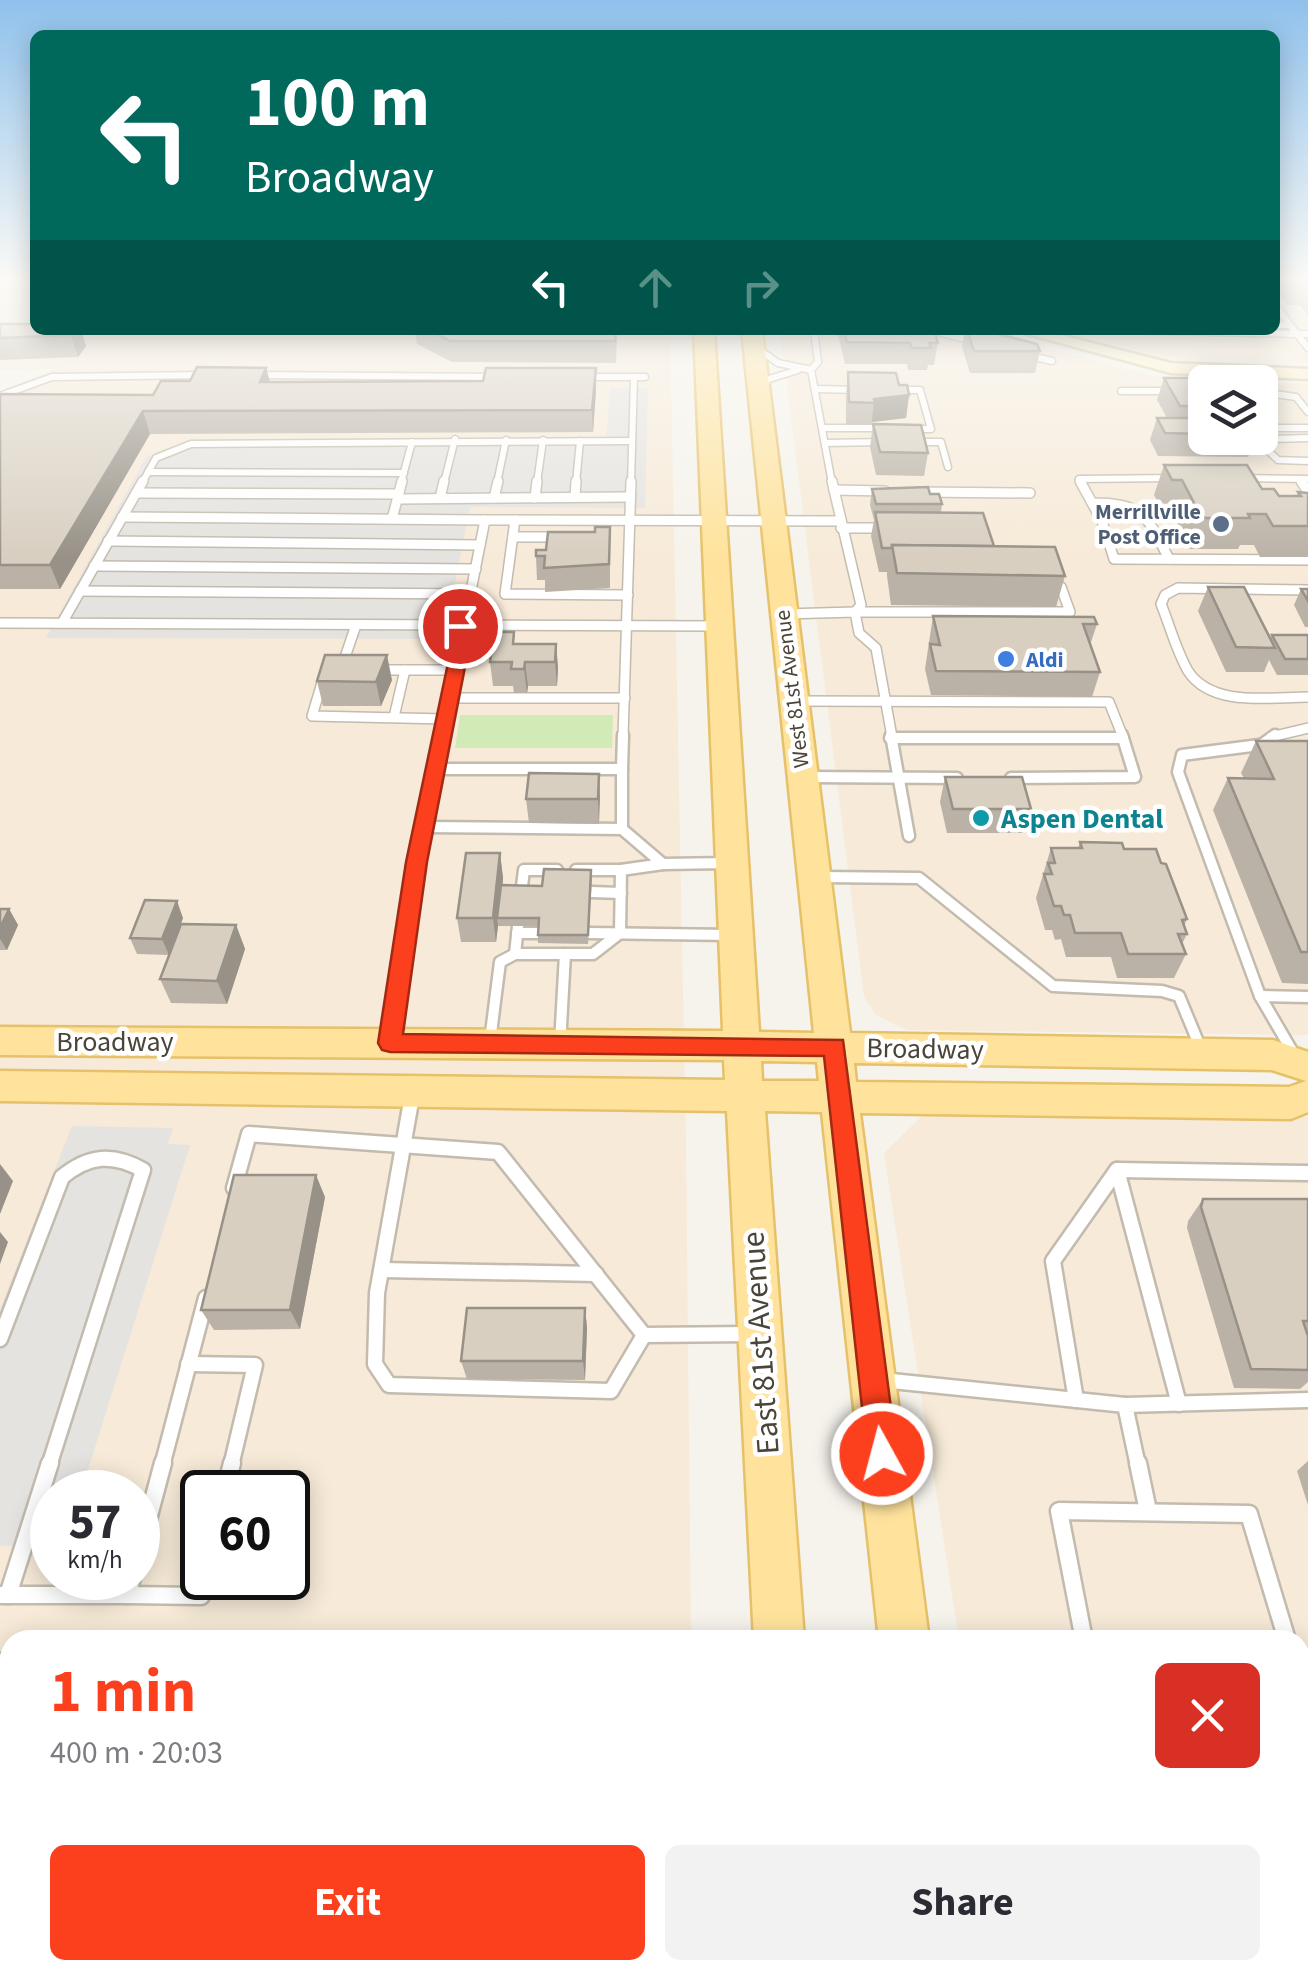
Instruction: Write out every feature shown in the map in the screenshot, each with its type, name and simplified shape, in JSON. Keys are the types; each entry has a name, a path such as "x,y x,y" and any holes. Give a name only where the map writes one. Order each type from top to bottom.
{"main road":[{"path":"706,373 741,1046"},
{"name":"West 81st Avenue","path":"756,373 834,1047"},
{"name":"Broadway","path":"0,1041 490,1042 1273,1054 1305,1075 1290,1103 0,1086"},
{"name":"East 81st Avenue","path":"741,1046 778,1630"},
{"path":"834,1047 903,1630"}],"street":[{"path":"1277,373 1308,374"}],"lane":[{"path":"757,388 769,379 793,373"},
{"path":"808,373 861,604 855,612 859,633 876,648 909,836"},
{"path":"0,396 52,377 217,375"},
{"path":"236,375 514,376"},
{"path":"572,376 645,377"},
{"path":"622,829 634,377"},
{"path":"815,389 867,390"},
{"path":"822,428 931,428 920,390 885,390"},
{"path":"1120,391 1188,392"},
{"path":"1278,395 1296,398 1308,412"},
{"path":"1278,428 1308,428"},
{"path":"1308,438 1270,439 1264,446 1278,460 1308,461"},
{"path":"62,623 156,458 191,444 359,446 454,440 631,441"},
{"path":"440,498 454,440"},
{"path":"494,498 506,440"},
{"path":"535,498 543,440"},
{"path":"574,498 580,440"},
{"path":"392,519 412,442"},
{"path":"824,443 941,442 948,468"},
{"path":"148,472 404,472"},
{"path":"1189,477 1080,479 1114,559 1308,560"},
{"path":"1226,478 1304,479 1308,492"},
{"path":"1264,478 1270,490"},
{"path":"834,490 893,491"},
{"path":"912,492 1030,493"},
{"path":"136,493 628,497"},
{"path":"1092,503 1130,503 1141,508 1169,560"},
{"path":"122,516 770,521 896,528"},
{"path":"390,1043 424,827 486,520"},
{"path":"516,520 505,594 628,596"},
{"path":"608,536 628,536"},
{"path":"513,537 570,537"},
{"path":"108,541 480,545"},
{"path":"94,566 476,569"},
{"path":"782,614 1070,612 1061,588"},
{"path":"1308,590 1178,588 1165,595 1161,604 1192,676 1209,690 1229,695 1308,696"},
{"path":"80,592 471,594"},
{"path":"0,622 717,626"},
{"path":"341,669 356,626"},
{"path":"446,719 312,716 326,669 456,670"},
{"path":"394,716 405,670"},
{"path":"450,698 625,698"},
{"path":"792,701 1109,702 1135,778 995,778"},
{"path":"1264,742 1272,735 1308,728"},
{"path":"890,738 1123,738"},
{"path":"1288,748 1264,742 1182,755 1178,772 1260,996 1305,1075"},
{"path":"436,769 622,769"},
{"path":"802,777 976,778"},
{"path":"424,827 622,829 663,864"},
{"path":"525,892 524,870 730,864"},
{"path":"620,933 622,870"},
{"path":"814,877 918,878 1052,986 1162,991 1179,996 1203,1053"},
{"path":"591,892 621,893"},
{"path":"516,954 518,930 540,933"},
{"path":"589,933 734,935"},
{"path":"490,1042 500,962 516,954 593,954 620,933"},
{"path":"560,1044 564,954"},
{"path":"1260,996 1308,997"},
{"path":"412,1091 382,1270 375,1364 390,1386 611,1391 644,1336"},
{"path":"228,1211 248,1134 498,1152 644,1336"},
{"path":"0,1339 62,1177 78,1163 103,1156 125,1158 143,1170 4,1595 30,1595"},
{"path":"1076,1400 1053,1261 1117,1170"},
{"path":"1117,1170 1308,1173"},
{"path":"1117,1170 1179,1404"},
{"path":"382,1270 596,1274"},
{"path":"160,1472 208,1288"},
{"path":"644,1336 759,1334"},
{"path":"188,1364 255,1365 230,1470"},
{"path":"873,1380 1125,1405 1308,1400"},
{"path":"1125,1405 1148,1511"},
{"path":"1082,1630 1059,1511 1249,1514 1284,1630"}],"shaded area":[{"path":"44,373 671,373 691,1630 0,1630 0,391"},
{"path":"785,373 1144,373 1181,383 1188,399 1188,455 1278,455 1278,383 1308,384 1308,1035 907,1030 876,1015 864,997"},
{"path":"610,388 648,388 645,508 470,507 444,639 46,638 146,457 190,440 606,441"},
{"path":"925,1113 1308,1117 1308,1630 957,1630 884,1153"},
{"path":"72,1126 173,1128 168,1144 190,1145 88,1470 30,1470 30,1547 0,1546 0,1309"}],"green space":[{"path":"460,715 613,715 612,748 455,748"}],"building":[{"path":"194,373 264,373 260,382 483,381 485,373 595,373 592,410 143,411 50,565 0,565 0,394 153,395 161,381 190,381"},
{"path":"848,373 896,373 899,385 907,385 909,395 874,399 875,403 849,402"},
{"path":"1164,378 1188,378 1188,406 1180,406"},
{"path":"1157,418 1188,418 1188,434 1165,433"},
{"path":"873,424 921,425 928,453 880,452"},
{"path":"1164,465 1247,465 1262,489 1274,489 1279,496 1308,493 1308,526 1273,526 1266,514 1202,518 1182,480 1172,480"},
{"path":"928,487 930,494 939,494 942,504 876,504 872,489"},
{"path":"875,512 983,513 994,546 882,548"},
{"path":"595,527 610,527 609,564 544,568 545,556 536,556 536,550 546,550 548,532 595,532"},
{"path":"892,545 1055,547 1065,576 897,573"},
{"path":"1208,587 1244,587 1275,648 1236,647"},
{"path":"933,616 1094,617 1097,624 1083,624 1100,672 936,671 930,644 940,645"},
{"path":"494,632 514,632 513,644 556,644 555,662 525,662 524,669 511,669 512,662 490,662"},
{"path":"1272,635 1308,635 1308,659 1285,659"},
{"path":"325,655 387,655 376,682 317,681"},
{"path":"1256,741 1308,741 1308,952 1301,952 1228,778 1274,779"},
{"path":"529,773 599,774 598,799 526,799"},
{"path":"945,777 1022,777 1031,809 953,809"},
{"path":"1080,842 1156,849 1161,863 1166,864 1187,919 1182,920 1187,934 1178,934 1186,954 1128,954 1121,933 1075,933 1070,915 1064,915 1061,906 1054,906 1044,874 1052,874 1048,863 1055,863 1051,848 1082,848"},
{"path":"466,853 500,853 493,918 457,918"},
{"path":"544,869 591,870 588,935 538,935 539,918 497,918 501,885 542,886"},
{"path":"145,900 177,901 162,939 130,938"},
{"path":"0,909 9,909 0,928"},
{"path":"181,924 236,925 217,981 160,979"},
{"path":"234,1175 316,1175 290,1310 201,1310"},
{"path":"1203,1199 1308,1199 1308,1321 1303,1321 1308,1336 1308,1370 1251,1369 1201,1207"},
{"path":"467,1308 585,1308 583,1361 461,1361"}],"place":[{"name":"Merrillville Post Office","path":"1221,524"},
{"name":"Aldi","path":"1006,659"},
{"name":"Aspen Dental","path":"981,818"}],"route":[{"path":"460,626 464,626 417,862 390,1043 834,1047 882,1454"}]}
